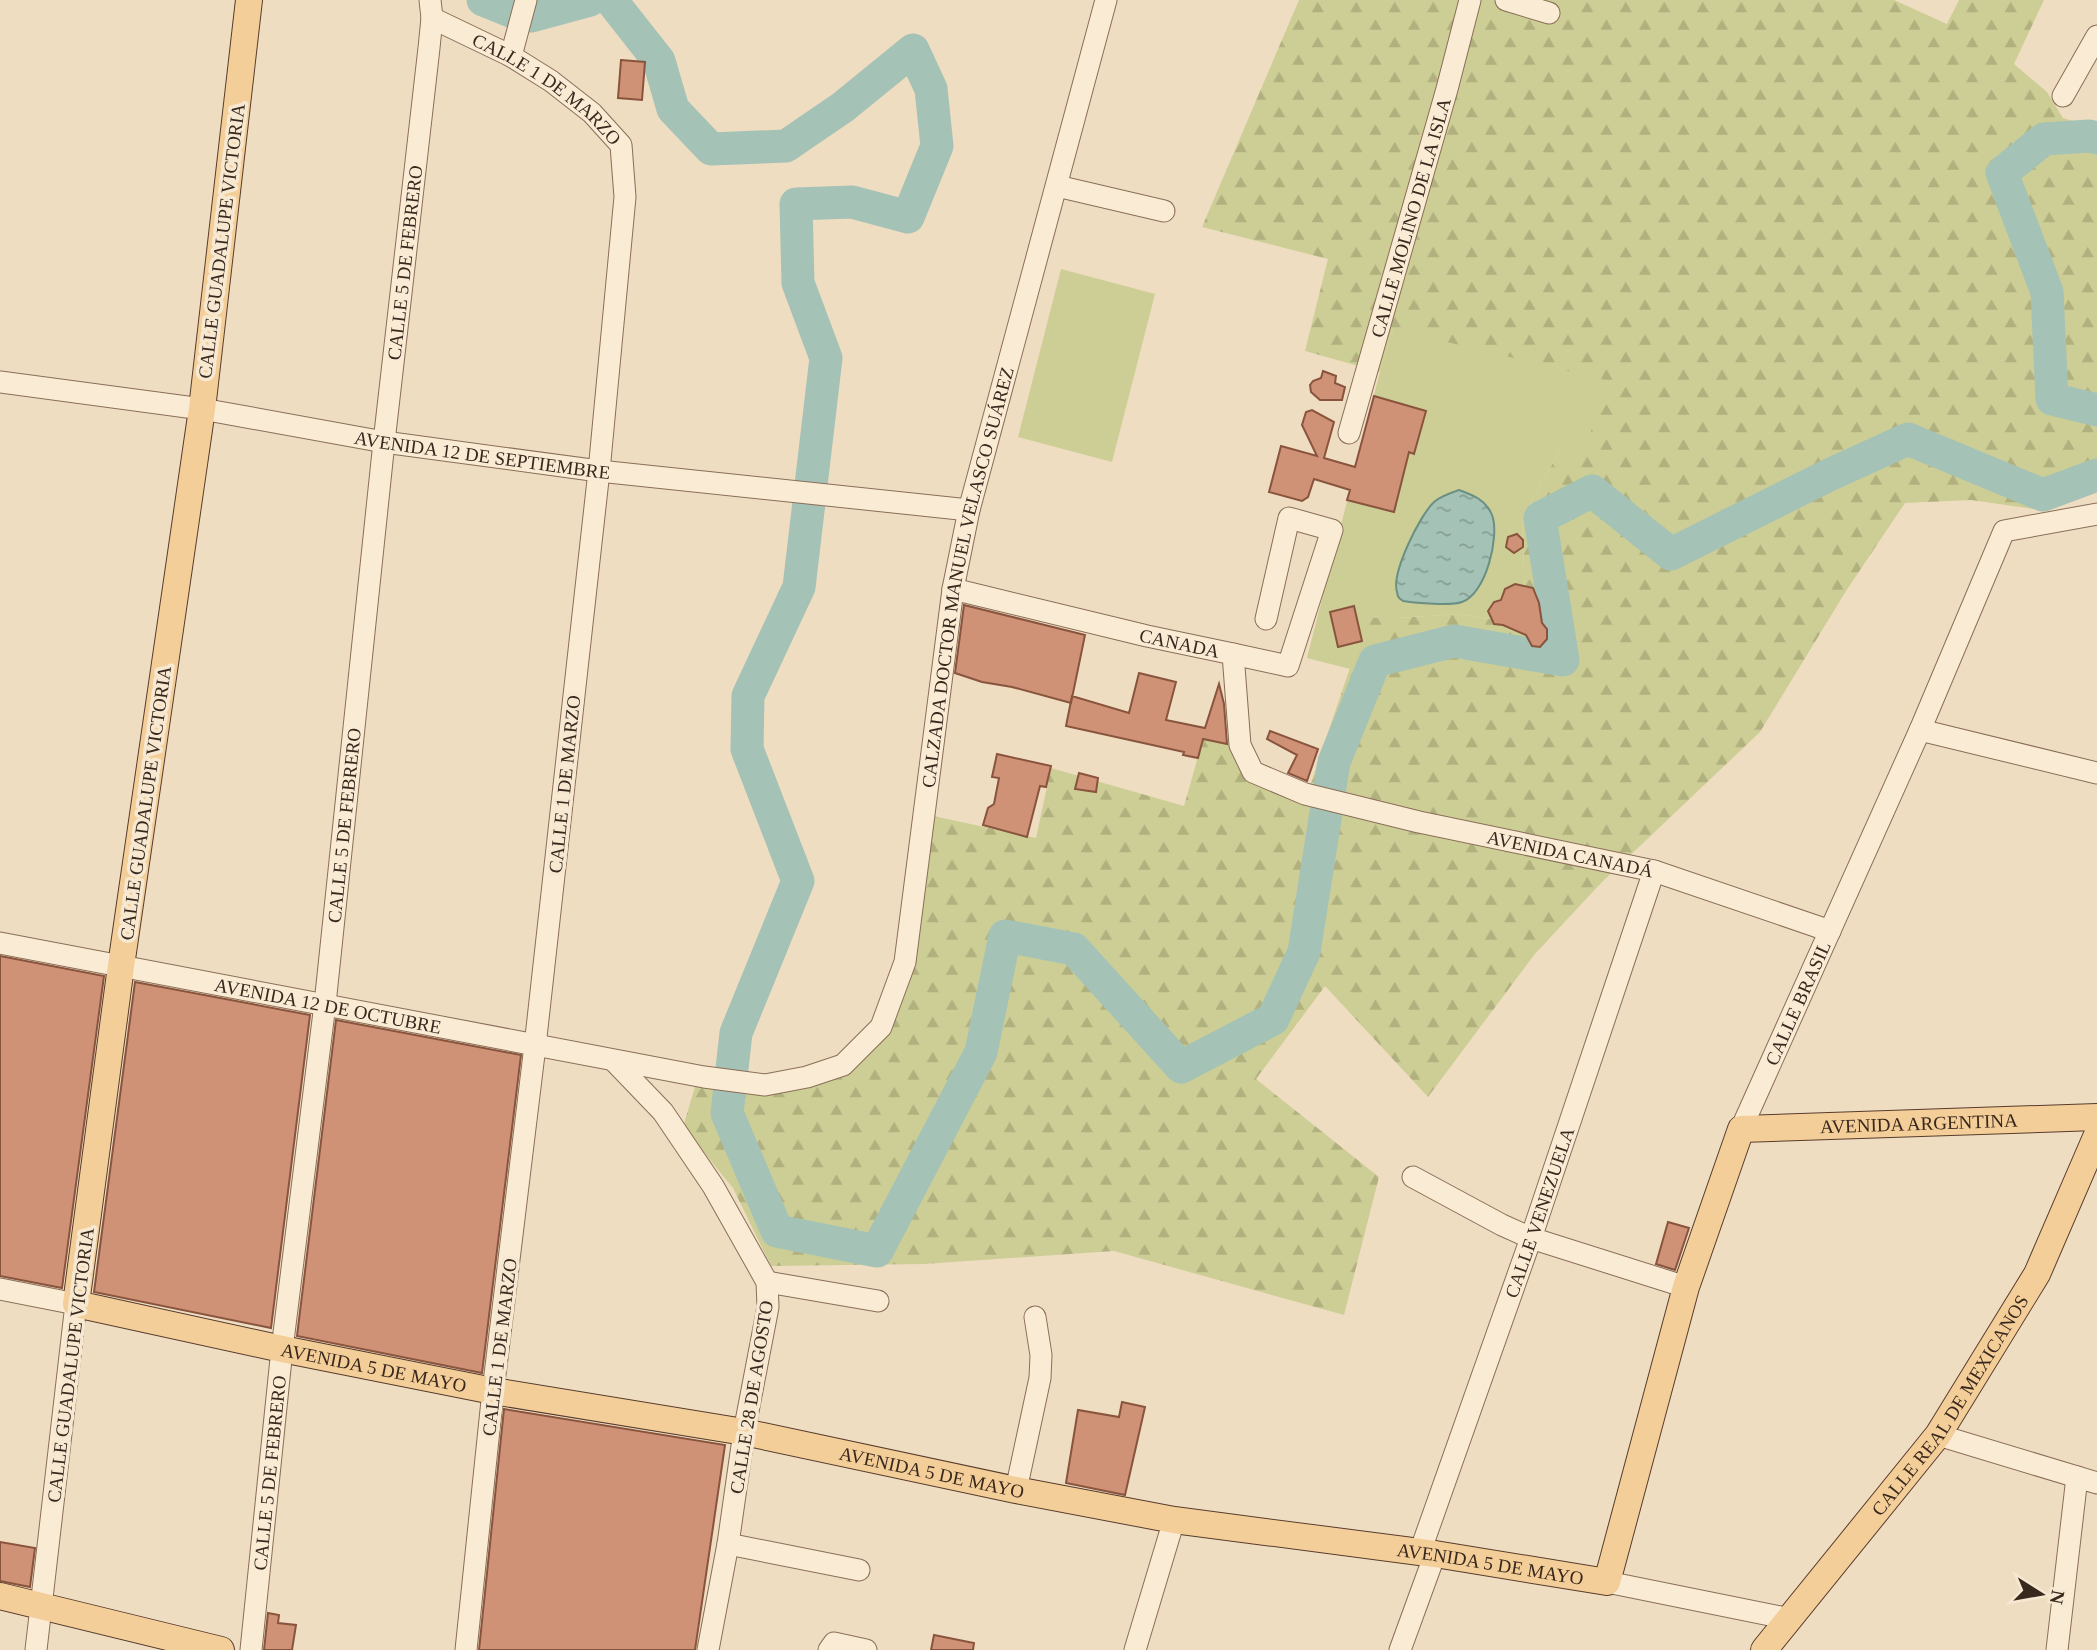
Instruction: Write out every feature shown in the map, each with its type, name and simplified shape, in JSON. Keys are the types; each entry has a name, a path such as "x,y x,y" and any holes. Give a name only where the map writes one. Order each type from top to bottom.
{"main road":[{"name":"CALLE GUADALUPE VICTORIA","path":"76,1304 121,966 202,409 249,0"},
{"name":"AVENIDA ARGENTINA","path":"1741,1129 2097,1117"},
{"name":"CALLE BRASIL","path":"1607,1582 1686,1287 1741,1129"},
{"name":"CALLE REAL DE MEXICANOS","path":"1764,1650 1938,1434 2038,1274 2097,1135"},
{"name":"AVENIDA 5 DE MAYO","path":"76,1304 494,1391 744,1432 1016,1490 1174,1520 1428,1553 1607,1582"},
{"path":"0,1596 221,1650"}],"street":[{"path":"511,56 526,0"},
{"name":"CALZADA DOCTOR MANUEL VELASCO SUÁREZ","path":"614,1061 765,1085 807,1077 843,1065 881,1027 905,962 953,589 969,510 1106,0"},
{"name":"CALLE MOLINO DE LA ISLA","path":"1349,433 1470,0"},
{"path":"1506,0 1549,13"},
{"name":"CALLE 1 DE MARZO","path":"431,9 551,81 592,113 621,145 625,197 599,471 466,1650"},
{"name":"CALLE 5 DE FEBRERO","path":"251,1650 282,1349 326,1004 431,9"},
{"path":"2063,96 2097,36"},
{"path":"1057,186 1164,211"},
{"name":"AVENIDA 12 DE SEPTIEMBRE","path":"0,382 202,409 384,442 599,471 969,510"},
{"name":"CALLE BRASIL","path":"1741,1129 1920,730 2004,531 2097,514"},
{"path":"1233,654 1288,666 1332,530 1289,518 1266,619"},
{"name":"CANADA","path":"953,589 1233,654 1240,745 1253,772 1304,794"},
{"path":"1920,730 2097,773"},
{"name":"AVENIDA CANADÁ","path":"1304,794 1419,822 1654,871 1830,931"},
{"name":"CALLE VENEZUELA","path":"1401,1650 1428,1553 1654,871"},
{"name":"AVENIDA 12 DE OCTUBRE","path":"0,943 535,1045"},
{"path":"535,1045 614,1061"},
{"name":"CALLE 28 DE AGOSTO","path":"614,1061 663,1112 713,1186 767,1282 768,1307 744,1432 729,1544 708,1650"},
{"path":"1413,1177 1531,1238 1686,1287"},
{"path":"767,1282 878,1301"},
{"path":"0,1289 76,1304"},
{"name":"CALLE GUADALUPE VICTORIA","path":"36,1650 76,1304"},
{"path":"1016,1490 1040,1378 1041,1355 1035,1317"},
{"path":"1938,1434 2087,1480 2056,1650"},
{"path":"1135,1650 1174,1520"},
{"path":"729,1544 859,1570"},
{"name":"AVENIDA 5 DE MAYO","path":"1607,1582 1790,1619"},
{"path":"830,1650 834,1643 866,1650"}],"green space":[{"path":"1299,0 1894,0 1947,24 1959,0 2044,0 2014,64 2047,92 2063,118 2097,129 2097,485 2041,510 1971,500 1905,503 1846,591 1760,732 1601,883 1534,955 1428,1097 1325,986 1256,1079 1379,1177 1344,1315 1114,1251 924,1264 771,1266 733,1188 683,1127 697,1080 808,1083 884,1030 924,814 1036,838 1051,768 1184,806 1203,739 1234,745 1304,803 1355,653 1354,618 1458,614 1526,625 1522,518 1560,450 1393,329 1380,372 1305,351 1328,259 1202,227"},
{"path":"1061,269 1155,294 1112,462 1018,437"},
{"path":"1393,329 1605,380 1586,450 1560,450 1522,518 1526,625 1458,614 1354,618 1355,653 1350,669 1307,658"}],"water":[{"path":"1459,490 1483,502 1492,515 1494,524 1489,563 1478,588 1471,597 1457,603 1403,601 1398,596 1396,583 1402,559 1415,531 1434,502"}],"building":[{"path":"621,60 645,62 642,100 618,98"},
{"path":"1323,371 1336,376 1335,383 1345,387 1342,400 1320,400 1311,392 1310,385 1321,378"},
{"path":"1374,396 1426,411 1414,454 1409,452 1394,512 1347,500 1350,490 1314,479 1308,497 1302,501 1269,492 1281,446 1317,456 1302,425 1306,412 1312,410 1334,422 1324,458 1355,467"},
{"path":"1517,534 1523,540 1523,547 1514,553 1506,547 1508,537"},
{"path":"1515,584 1533,588 1539,603 1542,623 1547,629 1547,639 1540,647 1532,646 1526,635 1494,624 1488,611 1494,602 1501,600 1505,589"},
{"path":"964,605 1085,635 1071,703 955,673"},
{"path":"1354,606 1362,641 1338,647 1330,612"},
{"path":"1139,673 1176,682 1166,720 1205,728 1219,684 1224,704 1227,744 1203,739 1198,758 1183,755 1184,752 1066,726 1072,696 1129,713"},
{"path":"1270,731 1318,749 1307,781 1288,773 1297,755 1267,739"},
{"path":"997,754 1051,766 1046,787 1040,786 1027,837 983,825 988,808 994,804 999,778 992,777"},
{"path":"1079,773 1098,778 1096,792 1075,789"},
{"path":"0,956 104,976 62,1288 0,1276"},
{"path":"135,982 310,1015 271,1328 94,1292"},
{"path":"336,1020 521,1055 482,1373 297,1336"},
{"path":"1668,1222 1689,1228 1675,1270 1656,1264"},
{"path":"1122,1402 1145,1407 1125,1495 1066,1483 1078,1410 1119,1417"},
{"path":"504,1409 725,1445 695,1650 479,1650"},
{"path":"0,1542 35,1548 30,1587 0,1581"},
{"path":"268,1613 279,1615 278,1623 296,1625 292,1650 264,1650"},
{"path":"934,1635 974,1643 973,1650 931,1650"}],"waterway":[{"path":"483,0 521,15 531,16 590,0"},
{"path":"611,0 659,61 673,109 711,149 786,146 843,107 913,50 931,89 937,146 908,217 852,202 796,204 798,283 826,358 799,587 748,696 747,749 798,881 736,1033 727,1113 777,1231 877,1251 981,1052 1005,936 1074,949 1181,1067 1273,1019 1304,952 1334,762 1375,661 1454,641 1563,660 1540,518 1592,491 1671,554 1908,439 2043,495 2097,475"},
{"path":"2097,138 2089,136 2044,139 2002,173 2047,292 2052,399 2097,410"}]}
